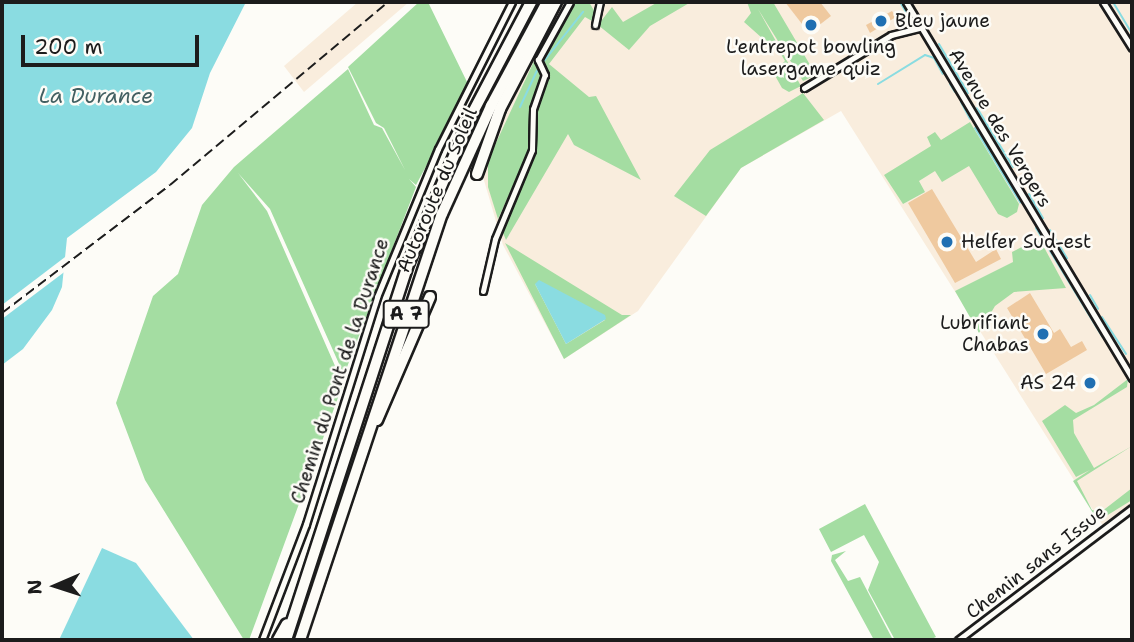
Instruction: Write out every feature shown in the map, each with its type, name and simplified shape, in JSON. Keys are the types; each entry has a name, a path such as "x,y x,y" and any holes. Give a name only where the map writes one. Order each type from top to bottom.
{"highway":[{"name":"Autoroute du Soleil","path":"286,640 409,262 471,116 531,2"},
{"name":"Autoroute du Soleil","path":"300,640 442,214 497,94 547,2"},
{"path":"477,174 500,109 556,2"},
{"path":"353,475 430,297"},
{"path":"278,640 300,598"}],"street":[{"name":"Chemin du Pont de la Durance","path":"262,640 306,524 377,297 438,149 512,2"},
{"path":"483,291 495,239 532,150 533,109 545,75 538,60 570,2"},
{"path":"595,25 600,2"},
{"name":"Avenue des Vergers","path":"906,2 1132,378"},
{"path":"1103,2 1132,48"},
{"path":"804,88 891,35 922,27"},
{"name":"Chemin sans Issue","path":"958,640 1132,508"}],"shaded area":[{"path":"358,2 409,2 304,92 284,66"},
{"path":"561,2 1132,2 1132,503 1103,526 841,111 741,168 638,311 564,359 503,245 483,177 484,160"}],"green space":[{"path":"419,2 428,2 469,86 416,185 409,179 416,187 344,375 270,209 238,173 267,211 343,384 249,640 244,640 145,480 116,403 153,296 178,274 202,205 234,167 348,69 374,125 382,128 405,170 384,128 376,123 348,67"},
{"path":"573,2 589,2 596,14 592,21 585,17 549,64 589,97 596,96 641,180 574,145 568,134 506,240 501,228 534,149 535,109 548,80 540,62"},
{"path":"658,2 691,2 650,26 629,50 598,25 612,7 623,22"},
{"path":"747,2 773,2 816,75 803,81 758,9 801,86 789,92 782,88 773,72 785,61 778,49 763,53 770,45 744,22 751,13"},
{"path":"535,59 543,74 531,105 530,148 498,219 488,187 488,160"},
{"path":"803,93 824,120 741,168 706,216 674,196 710,150"},
{"path":"970,122 1019,204 1017,212 1007,218 998,214 969,166 942,182 935,171 919,181 925,192 903,204 884,175 931,146 927,137 935,132 941,140"},
{"path":"1039,238 1066,288 1014,292 995,306 979,333 955,291 1013,262 1012,252"},
{"path":"505,243 622,315 631,315 564,359","holes":["535,284 605,320 566,344"]},
{"path":"1128,379 1127,387 1073,420 1074,433 1094,468 1132,446 1077,481 1092,510 1101,512 1132,488 1132,500 1098,521 1073,481 1090,470 1076,477 1042,421 1065,405 1076,413 1094,405"},
{"path":"865,504 936,637 929,640 895,640 868,590 879,562 864,535 831,552 819,529"},
{"path":"846,551 835,560 848,581 860,577 893,640 874,640 831,561 832,555"}],"water":[{"name":"La Durance","path":"2,2 246,2 210,73 192,128 156,172 67,238 62,287 52,310 23,349 2,365"},
{"path":"539,280 605,315 606,319 566,344 535,284"},
{"path":"102,548 136,563 194,640 59,640"}],"pier":[{"path":"69,254 67,270 2,319 2,305"}],"building":[{"name":"L'entrepot bowling lasergame quiz","path":"785,2 820,2 831,16 809,33"},
{"name":"Bleu jaune","path":"892,11 896,17 870,33 866,25"},
{"name":"Helfer Sud-est","path":"932,189 976,262 996,249 1001,259 955,283 908,203"},
{"name":"Lubrifiant Chabas","path":"1030,293 1054,333 1060,329 1071,347 1082,341 1087,350 1046,374 1007,308"}],"waterway":[{"path":"900,2 911,20"},
{"path":"1113,2 1132,34"},
{"path":"544,61 583,12"},
{"path":"939,44 968,93"},
{"path":"878,84 925,55 934,58 943,74"},
{"path":"520,107 537,71"},
{"path":"950,84 955,92"},
{"path":"961,102 970,119"},
{"path":"977,108 1013,167"},
{"path":"975,128 1020,202"},
{"path":"1020,178 1025,186"},
{"path":"1029,194 1043,218"},
{"path":"1036,228 1102,336"},
{"path":"1050,230 1067,258"},
{"path":"1090,295 1098,309"},
{"path":"1102,317 1126,354"}],"railway":[{"path":"2,313 170,185 388,2"}],"place":[{"name":"Bleu jaune","path":"881,21"},
{"name":"L'entrepot bowling lasergame quiz","path":"811,25"},
{"name":"Helfer Sud-est","path":"947,242"},
{"name":"Lubrifiant Chabas","path":"1043,334"},
{"name":"AS 24","path":"1090,383"}]}
